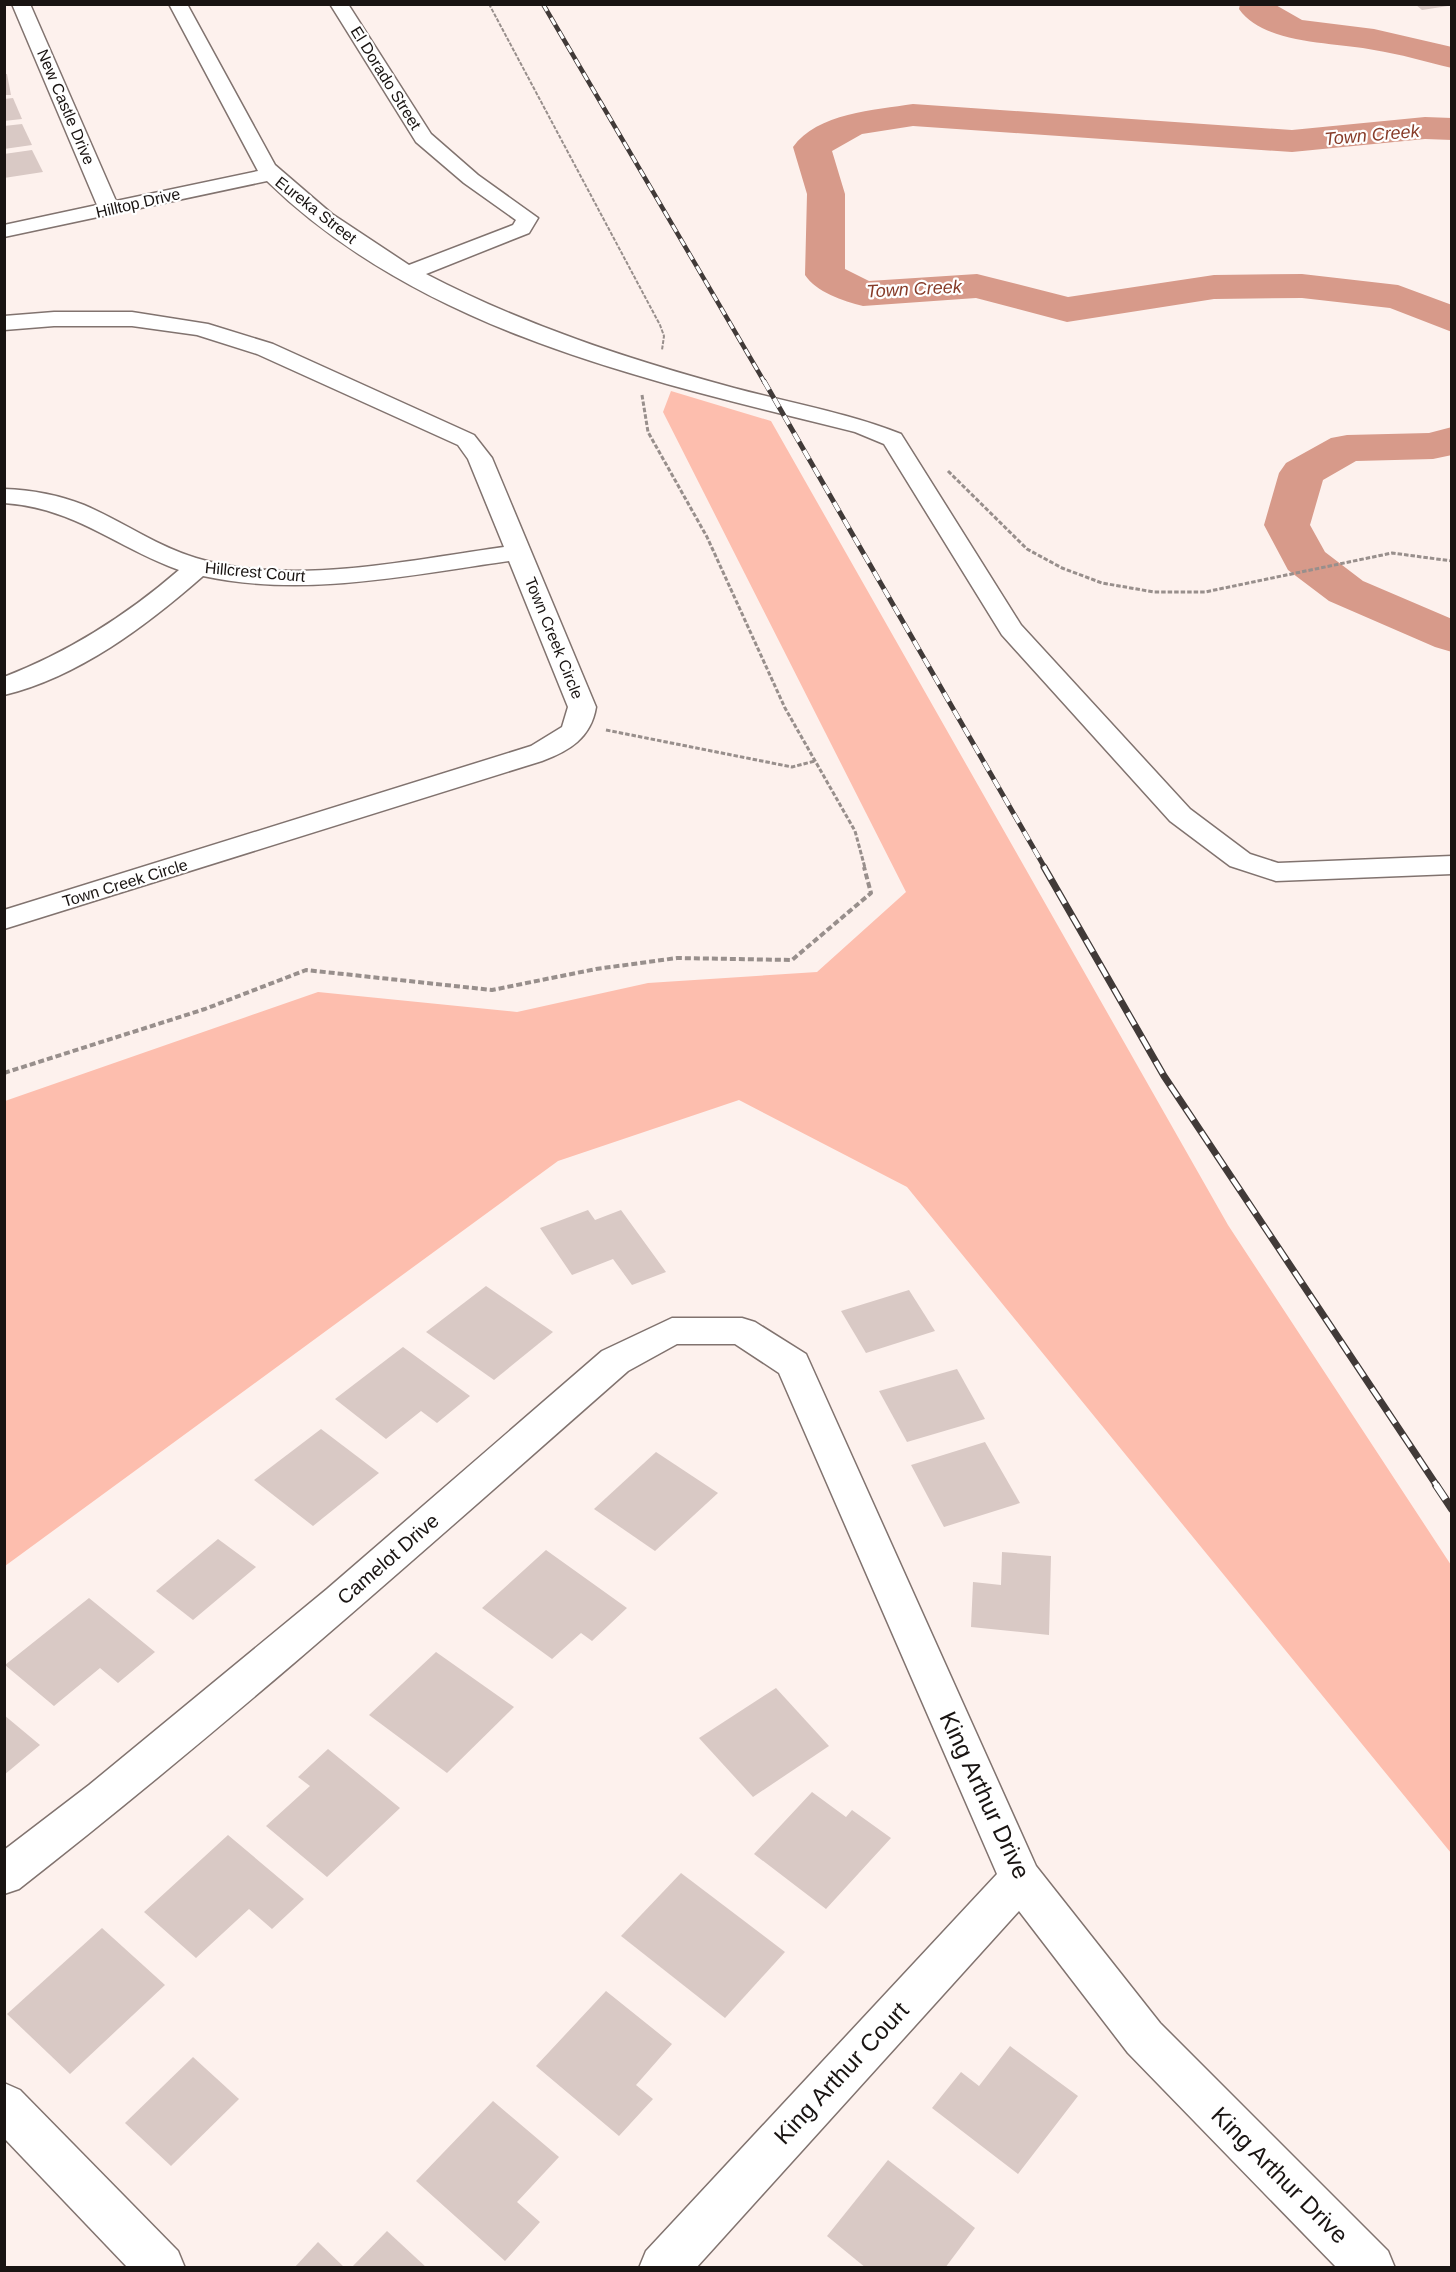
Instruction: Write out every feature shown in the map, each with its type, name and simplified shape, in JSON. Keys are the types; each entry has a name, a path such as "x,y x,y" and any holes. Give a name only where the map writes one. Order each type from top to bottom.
{"street":[{"name":"New Castle Drive","path":"21,4 110,210"},
{"name":"Eureka Street","path":"178,4 271,174 320,215 406,274 534,332 589,354 641,370 863,427 893,439 1011,628 1180,815 1240,860 1276,872 1452,865"},
{"name":"El Dorado Street","path":"339,4 423,138 471,179 527,218 522,229 406,274"},
{"name":"Hilltop Drive","path":"4,231 271,174"},
{"name":"Town Creek Circle","path":"4,323 54,319 132,319 200,329 265,349 466,440 480,458 582,706 579,724 568,738 532,755 4,920"},
{"name":"Hillcrest Court","path":"4,496 30,497 58,504 164,555 198,567 265,576 328,576 519,552"},
{"path":"4,687 60,663 111,635 155,604 198,567"},
{"name":"Camelot Drive","path":"4,1875 104,1798 341,1600 615,1360 672,1331 742,1331 794,1364"},
{"name":"King Arthur Drive","path":"794,1364 1020,1879 1144,2038 1371,2268"},
{"name":"King Arthur Court","path":"663,2268 1020,1879"},
{"path":"4,2105 161,2268"}],"path":[{"path":"943,467 1027,549 1062,568 1102,583 1154,592 1205,592 1392,553 1452,561"},
{"path":"579,724 792,767 815,761"}],"shaded area":[{"path":"671,391 771,421 1228,1225 1451,1565 1451,1853 907,1187 739,1100 558,1161 5,1566 5,1101 318,992 517,1012 648,983 817,972 906,892 663,412"}],"building":[{"path":"1415,4 1448,4 1448,6 1422,10"},
{"path":"4,74 7,74 11,95 4,95"},
{"path":"13,98 22,119 4,121 4,99"},
{"path":"22,124 32,145 4,149 4,126"},
{"path":"32,150 43,172 4,178 4,154"},
{"path":"588,1210 595,1220 621,1210 666,1272 632,1285 613,1259 572,1275 540,1228"},
{"path":"486,1286 553,1332 494,1380 426,1332"},
{"path":"909,1290 935,1331 866,1353 841,1311"},
{"path":"403,1347 470,1396 437,1423 421,1411 386,1439 335,1399"},
{"path":"957,1369 985,1419 907,1442 879,1391"},
{"path":"321,1429 379,1473 313,1526 254,1480"},
{"path":"985,1442 1020,1503 944,1527 911,1465"},
{"path":"656,1452 718,1493 655,1551 594,1509"},
{"path":"218,1539 256,1567 193,1620 156,1591"},
{"path":"546,1550 627,1608 592,1641 581,1633 552,1659 482,1608"},
{"path":"1002,1552 1051,1556 1049,1635 971,1627 973,1582 1001,1585"},
{"path":"89,1598 155,1652 118,1683 100,1668 54,1706 5,1665"},
{"path":"436,1652 514,1707 447,1773 369,1715"},
{"path":"776,1688 829,1746 753,1797 699,1738"},
{"path":"4,1715 40,1745 4,1775"},
{"path":"328,1749 400,1808 327,1877 266,1826 310,1786 298,1777"},
{"path":"812,1792 846,1817 852,1810 891,1838 826,1909 754,1854"},
{"path":"228,1835 304,1899 272,1929 249,1909 196,1958 144,1912"},
{"path":"681,1873 785,1952 725,2018 621,1936"},
{"path":"102,1928 165,1985 70,2074 7,2014"},
{"path":"606,1991 672,2044 636,2085 653,2099 619,2136 536,2066"},
{"path":"1010,2046 1078,2096 1018,2174 932,2108 961,2072 979,2086"},
{"path":"193,2057 239,2099 171,2166 125,2123"},
{"path":"493,2101 559,2157 517,2202 540,2222 505,2261 416,2181"},
{"path":"888,2160 975,2228 945,2268 866,2268 827,2236"},
{"path":"387,2231 427,2268 351,2268"},
{"path":"318,2242 345,2268 294,2268"}],"waterway":[{"name":"Town Creek","path":"1257,4 1256,9 1294,29 1374,39 1452,58"},
{"name":"Town Creek","path":"1452,129 1425,128 1292,141 913,115 852,124 812,147 826,194 825,275 863,294 977,286 1067,310 1214,287 1302,286 1398,297 1452,320"},
{"name":"Town Creek","path":"1452,440 1433,446 1347,448 1302,473 1287,525 1305,560 1346,591 1452,637"}],"railway":[{"path":"543,4 765,383"},
{"path":"764,381 1045,868"},
{"path":"1044,867 1164,1076 1437,1486"},
{"path":"1436,1485 1452,1509"}]}
